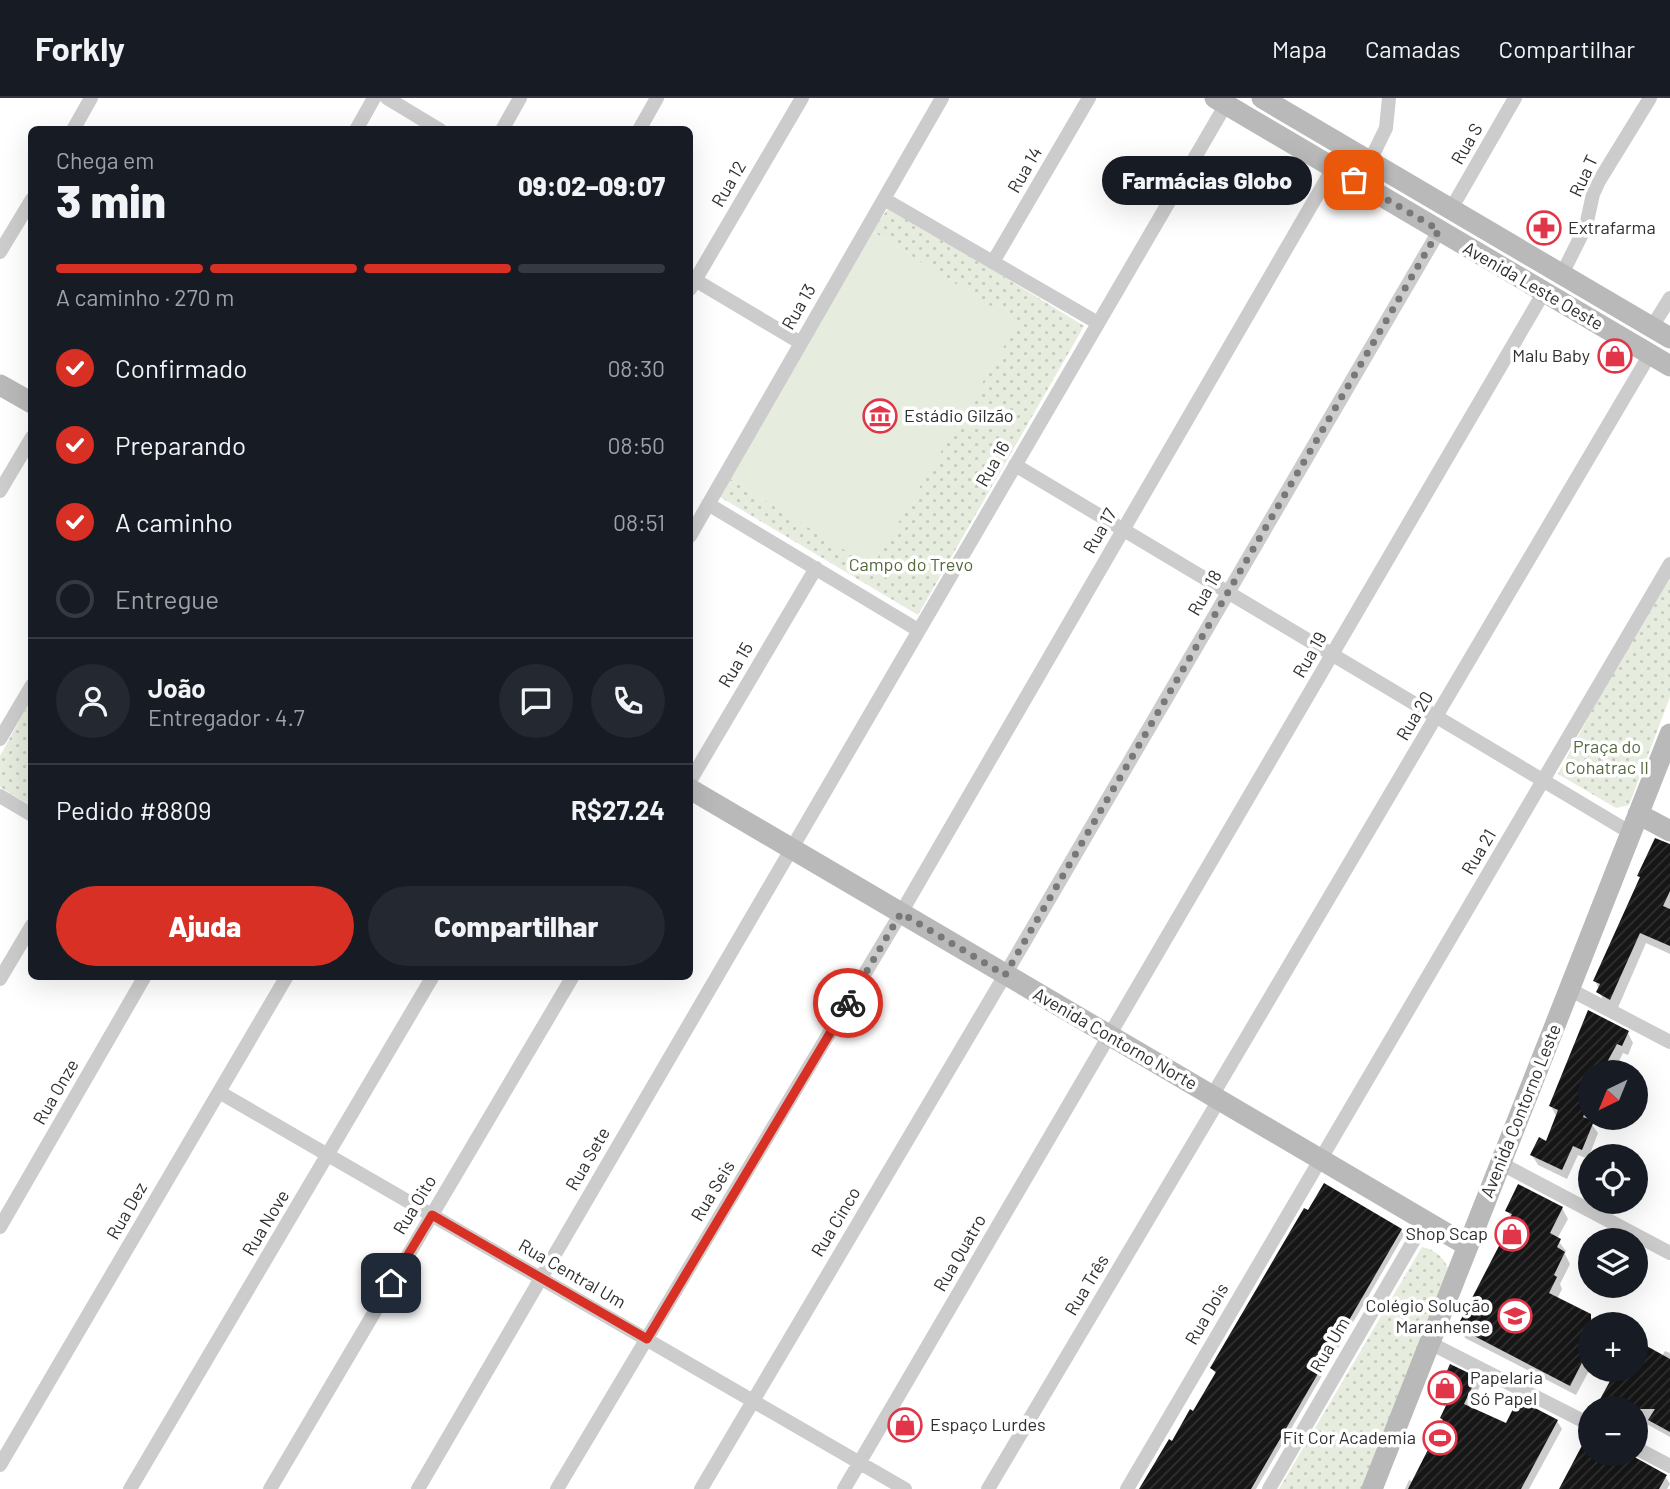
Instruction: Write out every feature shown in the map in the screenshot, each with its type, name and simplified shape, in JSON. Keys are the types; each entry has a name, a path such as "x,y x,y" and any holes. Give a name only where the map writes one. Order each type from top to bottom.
{"main road":[{"name":"Avenida Leste Oeste","path":"1262,98 1661,332"},
{"name":"Avenida Leste Oeste","path":"1223,100 1333,168 1670,366"},
{"path":"0,385 28,401"},
{"name":"Avenida Contorno Leste","path":"1372,1489 1670,733"},
{"name":"Avenida Contorno Norte","path":"693,791 1468,1246"},
{"path":"1634,824 1670,831"}],"street":[{"path":"76,126 91,98"},
{"path":"358,126 374,98"},
{"path":"387,98 433,126"},
{"path":"504,126 520,98"},
{"path":"641,126 657,98"},
{"name":"Rua 12","path":"693,279 802,98"},
{"name":"Rua 13","path":"693,531 942,98"},
{"name":"Rua 14","path":"993,262 1089,98"},
{"path":"1370,161 1386,128 1389,98"},
{"name":"Rua S","path":"1451,209 1515,98"},
{"name":"Rua T","path":"1562,274 1586,226 1588,211 1599,181 1650,98"},
{"name":"Rua 16","path":"790,849 1098,323 1223,100"},
{"name":"Rua 17","path":"901,913 1333,168"},
{"path":"884,199 1098,323"},
{"path":"0,252 28,206"},
{"name":"Rua 18","path":"1005,975 1439,230"},
{"path":"693,283 801,343"},
{"name":"Rua 19","path":"1109,1035 1544,292"},
{"path":"1661,332 1670,298"},
{"name":"Rua 20","path":"1216,1098 1650,354"},
{"path":"0,491 28,444"},
{"path":"1015,465 1543,780 1634,824"},
{"path":"708,504 918,630"},
{"name":"Rua 21","path":"1320,1159 1670,564"},
{"name":"Rua 15","path":"693,776 816,568"},
{"path":"0,738 28,692"},
{"path":"0,796 28,813"},
{"name":"Rua Sete","path":"418,1489 790,849"},
{"name":"Rua Seis","path":"557,1489 901,913"},
{"path":"0,979 28,932"},
{"name":"Rua Cinco","path":"701,1489 1005,975"},
{"name":"Rua Onze","path":"0,1227 143,980"},
{"name":"Rua Dez","path":"0,1465 285,980"},
{"name":"Rua Nove","path":"130,1489 431,980"},
{"name":"Rua Oito","path":"270,1489 571,980"},
{"path":"1569,989 1670,1042"},
{"name":"Rua Quatro","path":"844,1489 1109,1035"},
{"name":"Rua Central Um","path":"219,1092 905,1489"},
{"name":"Rua Três","path":"988,1489 1216,1098"},
{"name":"Rua Dois","path":"1127,1489 1320,1159"},
{"path":"1500,1163 1670,1253"},
{"name":"Rua Um","path":"1269,1489 1425,1221"},
{"path":"1430,1343 1578,1418"},
{"path":"1648,1454 1670,1466"}],"green space":[{"name":"Campo do Trevo","path":"890,206 1084,326 918,615 720,497 730,479 872,567 1018,323 872,231"},
{"path":"872,231 1019,323 872,568 730,479"},
{"name":"Praça do Cohatrac II","path":"1670,570 1670,697 1629,805 1616,808 1558,774"},
{"path":"28,705 28,804 0,787 0,756"},
{"path":"1422,1247 1440,1256 1450,1273 1362,1489 1279,1489"}],"building":[{"path":"1655,838 1670,844 1670,891 1663,906 1670,909 1670,946 1640,933 1610,1000 1596,992 1600,984 1593,981"},
{"path":"1588,1010 1629,1031 1622,1046 1617,1044 1608,1060 1578,1060 1578,1130 1590,1130 1584,1144 1578,1144 1578,1148 1573,1146 1562,1170 1530,1155 1539,1137 1546,1141 1558,1110 1549,1106"},
{"path":"1324,1183 1402,1229 1251,1489 1139,1489 1169,1439 1172,1441 1190,1409 1193,1411 1216,1372 1210,1368 1304,1208 1308,1210"},
{"path":"1518,1184 1563,1207 1550,1233 1561,1239 1557,1247 1565,1252 1549,1293 1587,1312 1578,1312 1578,1370 1570,1386 1457,1327 1501,1242 1498,1241 1512,1214 1505,1211"},
{"path":"1648,1347 1670,1359 1670,1432 1648,1420 1655,1409 1648,1409 1648,1396 1602,1396 1609,1382 1648,1382"},
{"path":"1450,1364 1477,1377 1464,1404 1506,1423 1518,1399 1558,1420 1521,1489 1408,1489 1443,1420 1440,1418 1450,1397 1438,1391"},
{"path":"1578,1453 1578,1466 1648,1464 1667,1475 1659,1489 1559,1489"}],"way so far":[{"path":"848,1003 901,913 1005,975 1439,230 1354,180"}],"place":[{"name":"Farmácias Globo","path":"1354,180"},
{"name":"Extrafarma","path":"1544,228"},
{"name":"Malu Baby","path":"1615,356"},
{"name":"Estádio Gilzão","path":"880,416"},
{"name":"Shop Scap","path":"1512,1234"},
{"name":"Colégio Solução Maranhense","path":"1515,1316"},
{"name":"Papelaria Só Papel","path":"1445,1388"},
{"name":"Espaço Lurdes","path":"905,1425"},
{"name":"Fit Cor Academia","path":"1440,1438"}],"route":[{"path":"391,1283 432,1215 647,1339 848,1003"}]}
